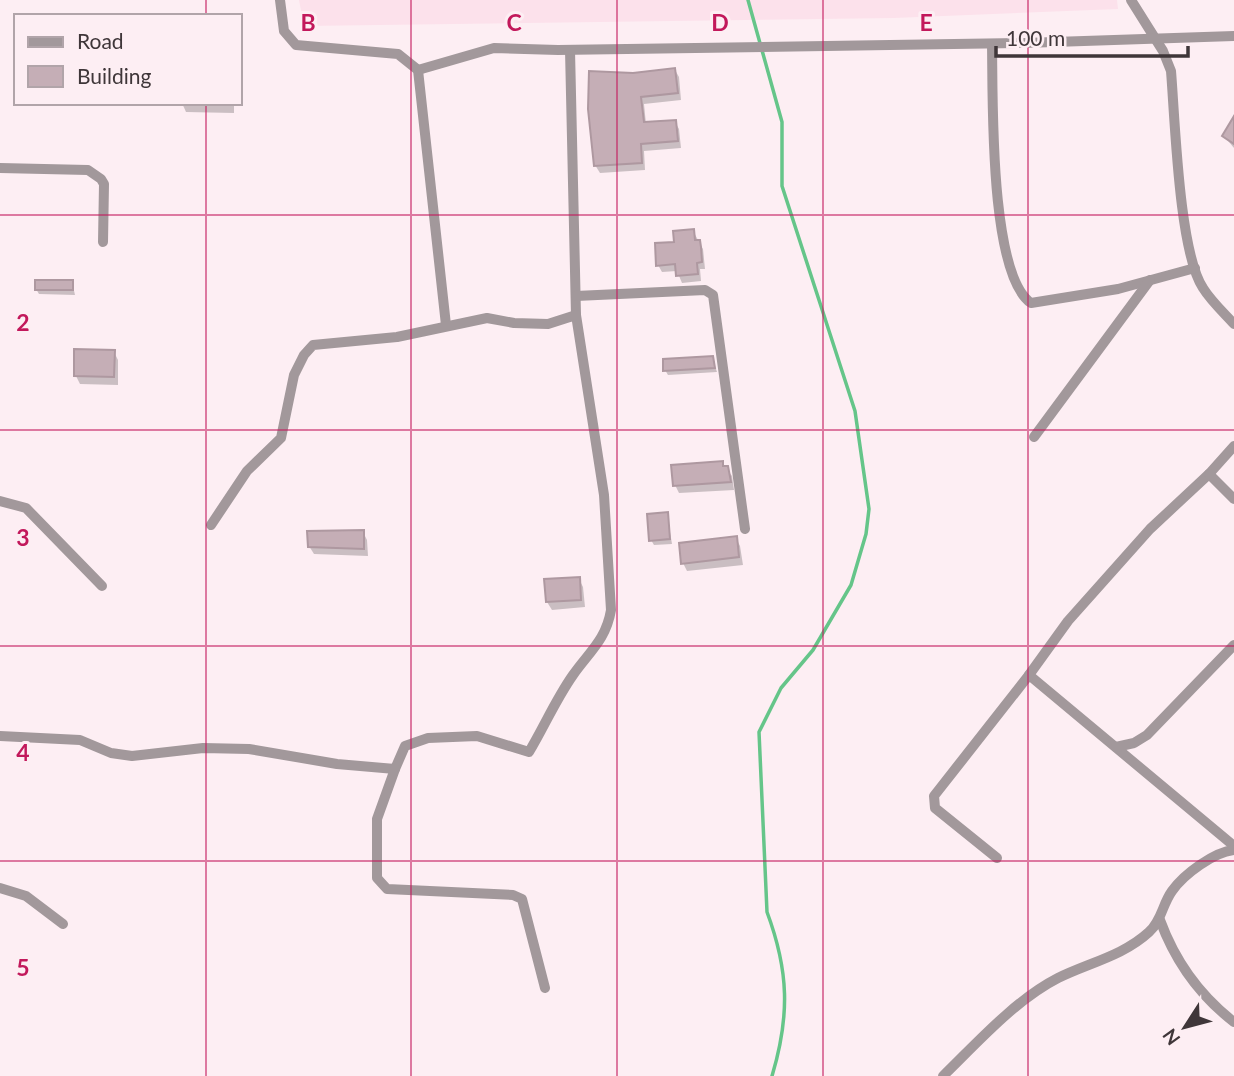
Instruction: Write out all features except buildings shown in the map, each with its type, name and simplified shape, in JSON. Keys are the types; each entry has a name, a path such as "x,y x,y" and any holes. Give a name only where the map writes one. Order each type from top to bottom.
{"street":[{"path":"281,0 284,32 296,45 398,54 418,70 446,325"},
{"path":"1131,0 1156,40 1171,71 1186,234 1195,268 1202,287 1234,324"},
{"path":"418,70 494,48 570,50 992,44 1234,36"},
{"path":"992,44 994,138 1001,226 1015,284 1021,296 1031,303 1118,289 1195,268"},
{"path":"545,988 526,906 522,899 513,895 387,889 377,878 377,819 405,746 428,738 488,737 529,752 537,733 573,674 600,643 608,629 611,610 604,495 576,314 570,50"},
{"path":"0,168 88,170 96,175 104,184 103,243"},
{"path":"1034,437 1150,280"},
{"path":"576,296 705,290 713,295 745,529"},
{"path":"211,525 247,471 281,438 294,375 304,355 313,345 397,337 446,325 466,325 498,318 514,323 548,324 576,314"},
{"path":"997,858 935,808 934,796 1068,621 1150,529 1209,474 1234,446"},
{"path":"1209,474 1234,499"},
{"path":"0,501 26,508 103,586"},
{"path":"1116,747 1135,743 1147,735 1234,645"},
{"path":"1029,675 1234,848"},
{"path":"0,736 80,740 111,753 132,756 203,748 249,749 337,764 395,769"},
{"path":"943,1076 997,1023 1056,979 1135,943 1160,920 1171,891 1187,876 1234,848"},
{"path":"0,888 26,896 63,924"},
{"path":"1160,920 1170,948 1192,983 1234,1022"}],"shaded area":[{"path":"299,0 1117,0 1118,9 894,18 304,26"}],"waterway":[{"path":"748,0 782,122 782,186 855,411 869,509 866,534 851,585 813,650 781,688 759,732 767,912 780,954 784,994 782,1033 772,1076"}]}
